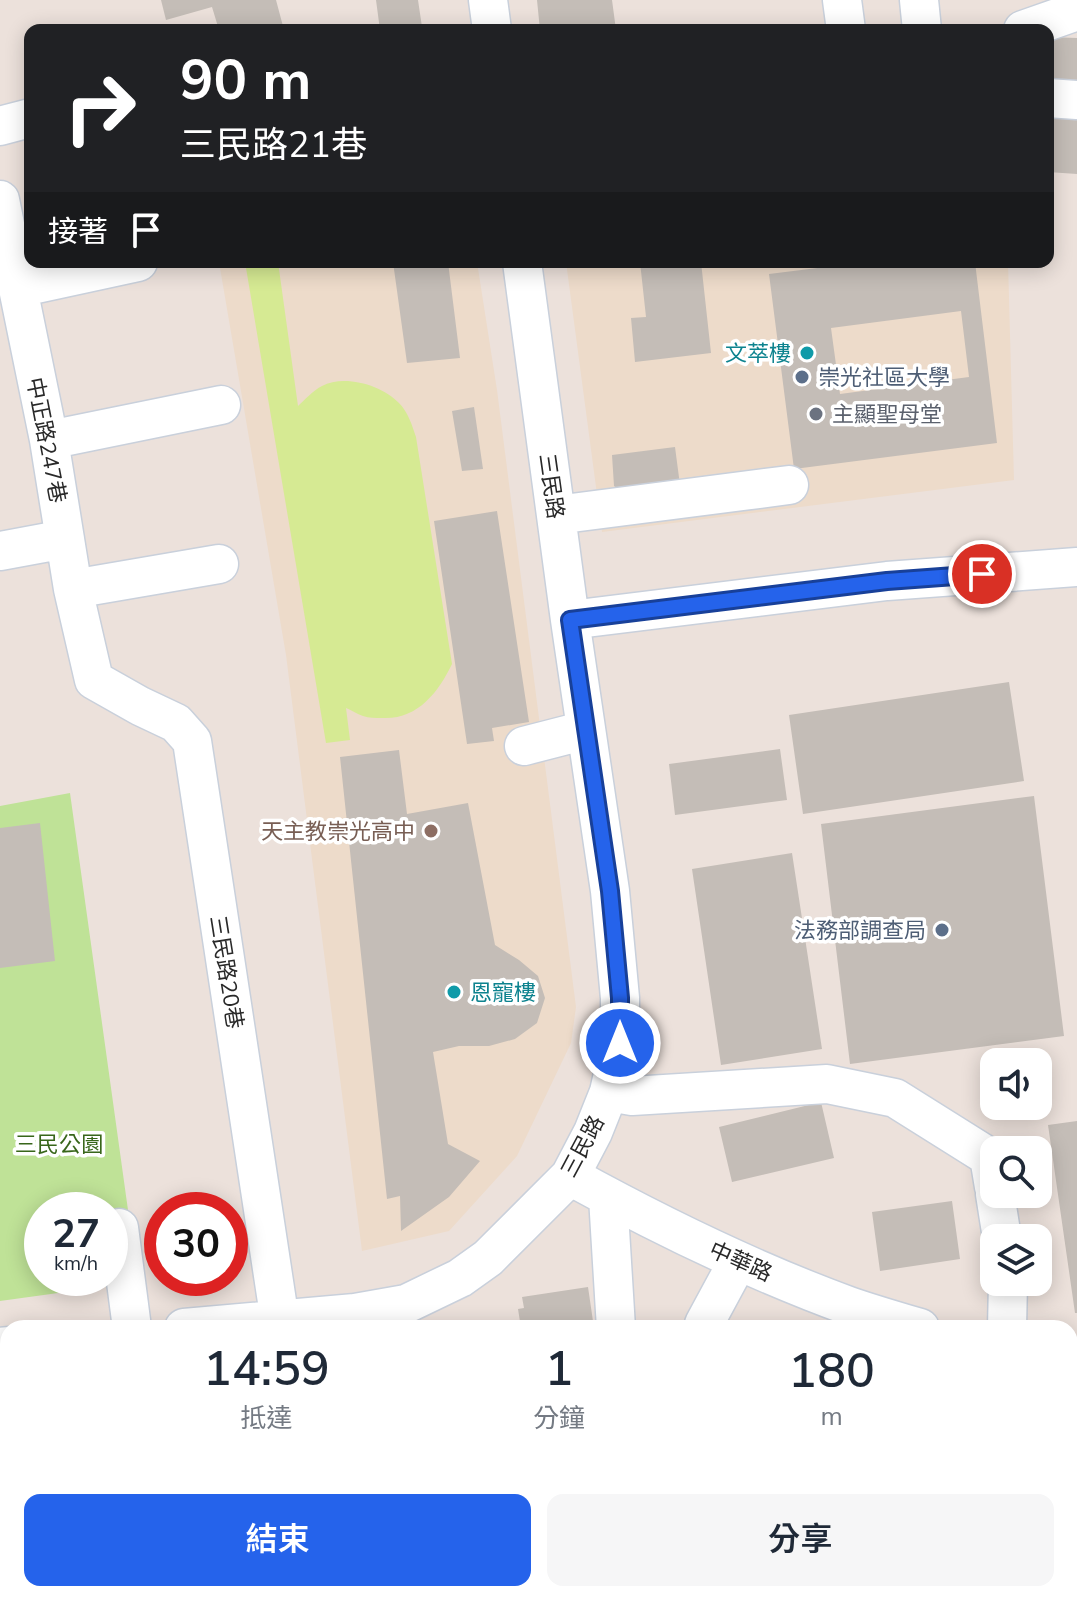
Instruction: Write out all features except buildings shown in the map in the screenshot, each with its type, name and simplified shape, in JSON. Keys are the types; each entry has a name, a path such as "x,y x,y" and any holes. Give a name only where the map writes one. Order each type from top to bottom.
{"street":[{"path":"488,0 491,24"},
{"path":"842,0 845,24"},
{"path":"919,0 921,24"},
{"path":"1040,24 1077,11"},
{"path":"1054,98 1077,100"},
{"path":"0,126 24,120"},
{"name":"中正路247巷","path":"0,200 18,288 16,361 49,440 73,589 94,680"},
{"path":"18,288 110,268"},
{"name":"三民路","path":"302,1320 406,1304 460,1278 488,1258 570,1176 609,1092 620,1043 620,998 610,891 523,268"},
{"path":"49,440 221,405"},
{"path":"556,515 789,485"},
{"path":"0,551 65,539"},
{"path":"73,589 219,564"},
{"path":"570,620 887,581 1077,567"},
{"name":"三民路20巷","path":"94,680 176,723 192,741 280,1320"},
{"path":"524,746 586,730"},
{"path":"609,1092 632,1096 827,1084 895,1098 980,1151"},
{"name":"中華路","path":"570,1176 738,1261 849,1306 894,1320"},
{"path":"608,1197 616,1320"},
{"path":"706,1320 738,1261"},
{"path":"128,1296 131,1320"},
{"path":"1007,1320 1008,1296"}],"shaded area":[{"name":"天主教崇光高中","path":"220,268 478,268 497,390 576,1007 571,1043 517,1156 449,1231 362,1251 286,655"},
{"path":"567,268 1008,268 1014,480 602,532"}],"green space":[{"path":"246,268 279,268 298,406 322,386 341,381 362,383 383,391 399,403 416,437 452,664 425,703 406,714 370,718 346,708 350,740 326,743"},
{"name":"三民公園","path":"70,793 125,1192 24,1192 24,1296 36,1296 0,1301 0,806"},
{"name":"三民公園","path":"128,1210 138,1282 128,1283"}],"place":[{"name":"文萃樓","path":"807,353"},
{"name":"崇光社區大學","path":"802,377"},
{"name":"主顯聖母堂","path":"816,414"},
{"name":"天主教崇光高中","path":"431,831"},
{"name":"法務部調查局","path":"942,930"},
{"name":"恩寵樓","path":"454,992"}],"route":[{"path":"620,1043 620,998 610,891 570,620 887,581 982,574"}]}
